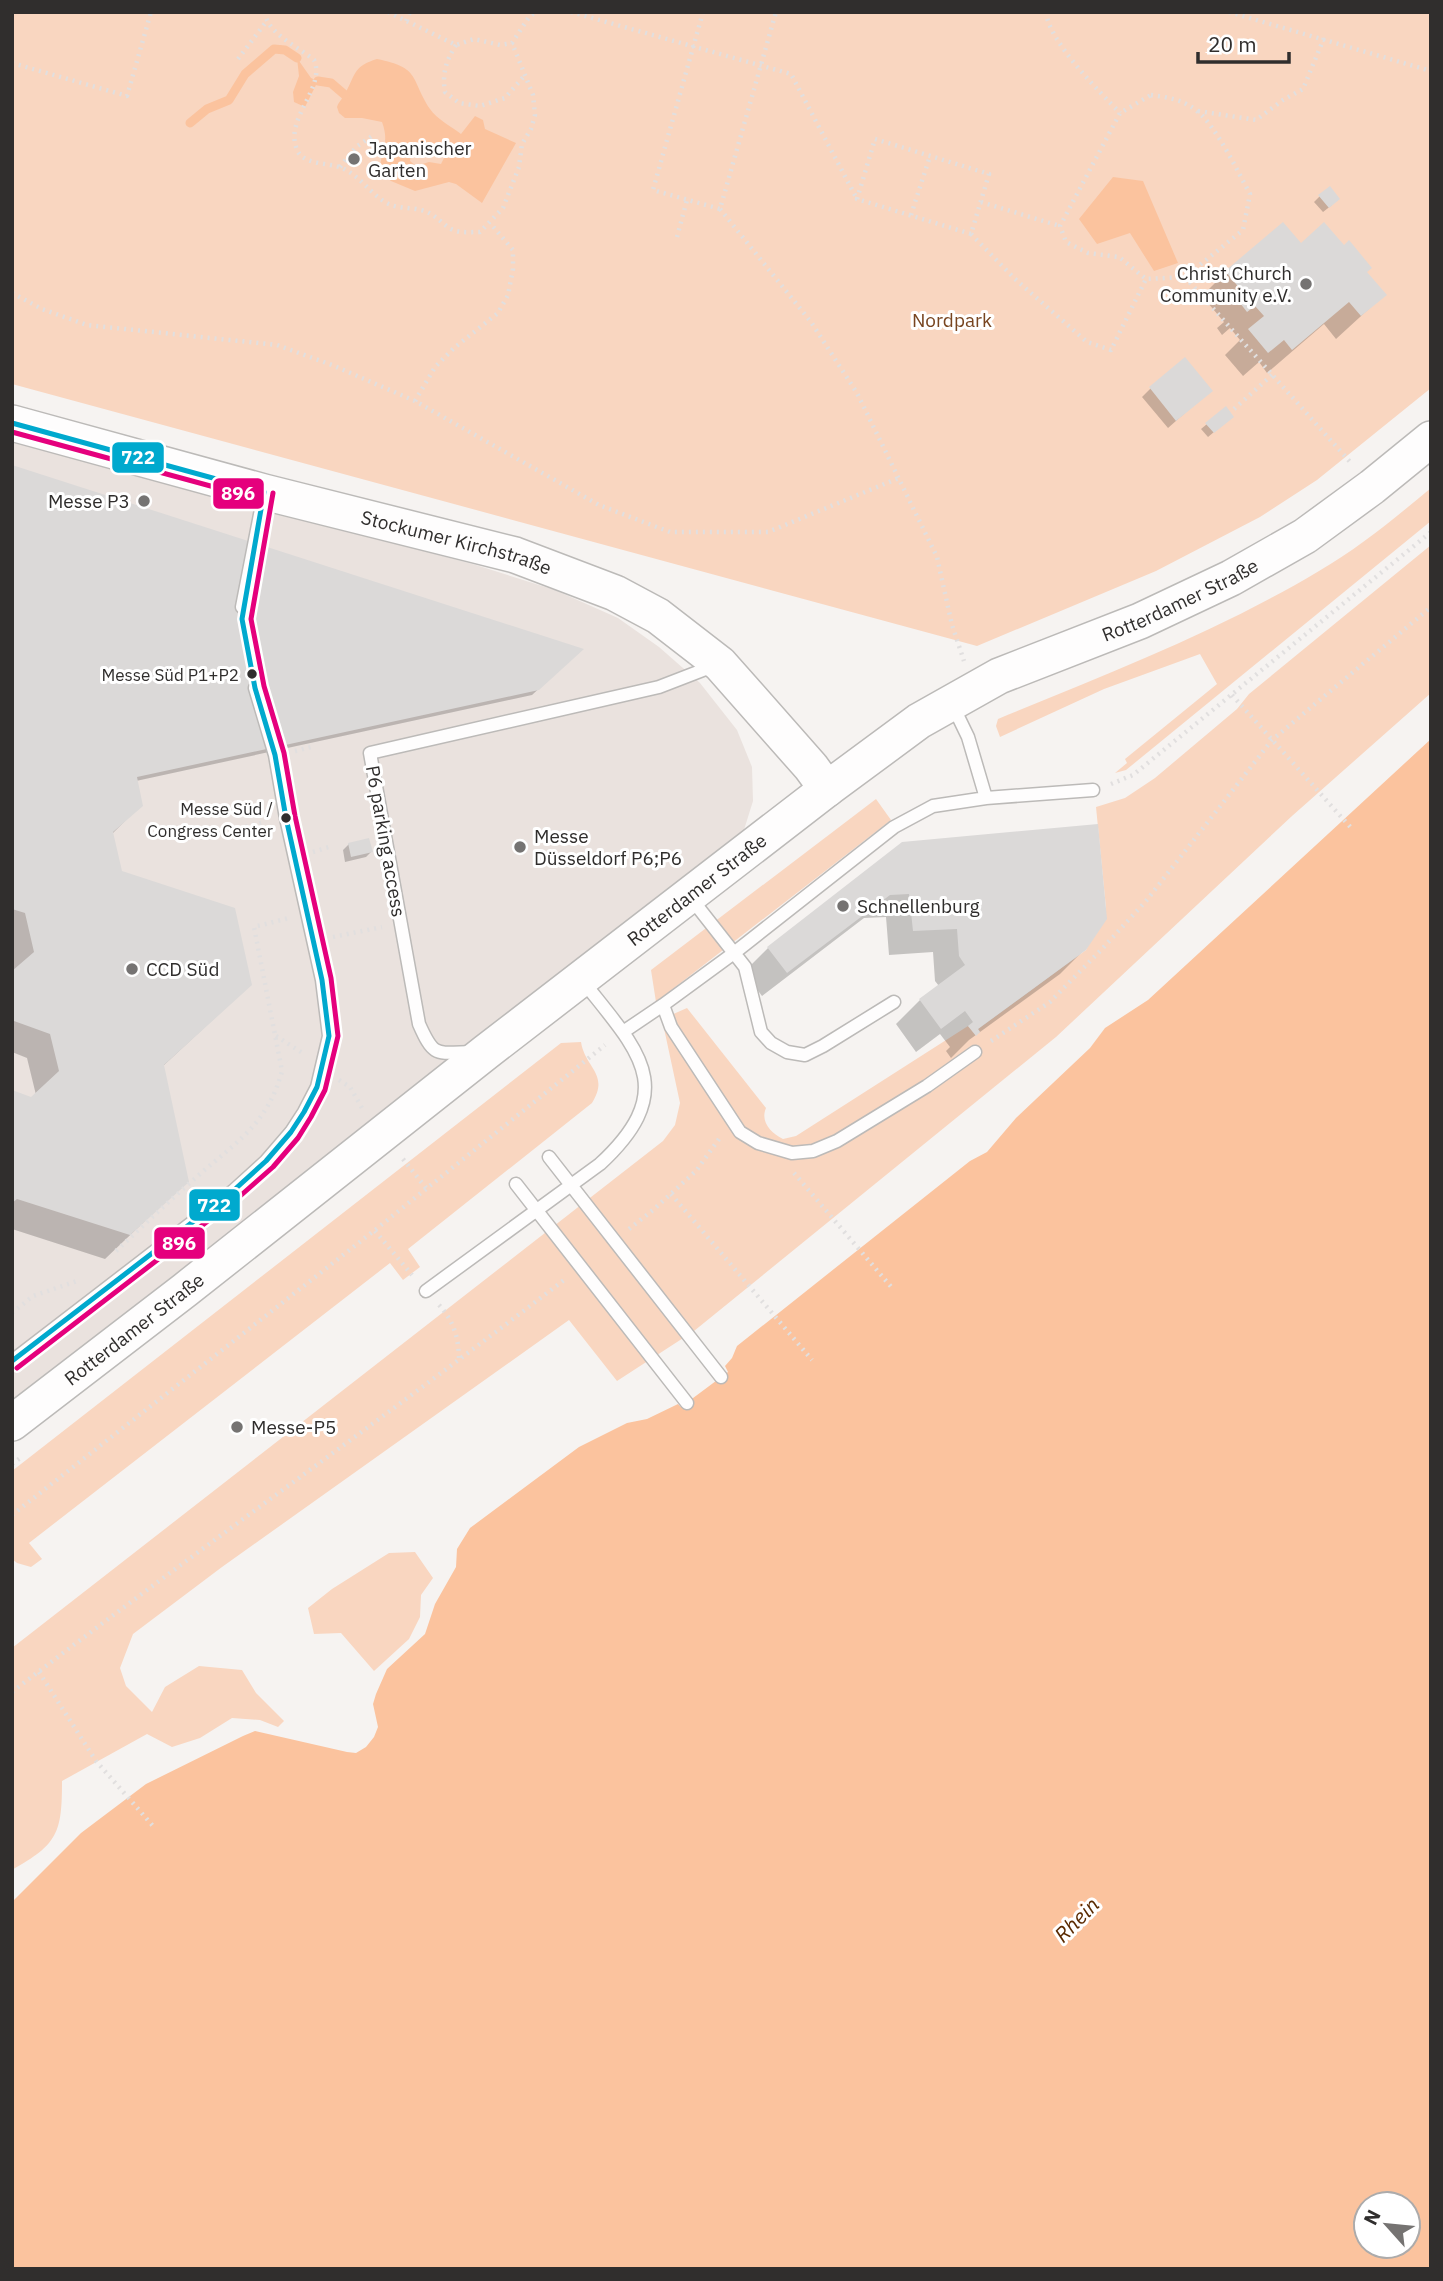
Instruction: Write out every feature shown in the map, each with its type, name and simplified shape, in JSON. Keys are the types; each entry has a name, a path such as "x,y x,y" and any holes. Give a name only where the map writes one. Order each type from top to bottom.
{"street":[{"name":"Stockumer Kirchstraße","path":"12,423 264,492 515,555 584,580 658,616 720,664 811,767 827,789"},
{"name":"Rotterdamer Straße","path":"12,1423 486,1052 827,789 919,722 964,694 1047,656 1140,621 1231,578 1305,536 1372,488 1431,439"}],"lane":[{"path":"242,607 264,492"},
{"name":"P6 parking access","path":"486,1052 438,1052 429,1048 419,1024 370,753 659,687 720,664"},
{"path":"12,1361 233,1191 266,1161 291,1132 317,1087 328,1037 322,980 286,818 275,755 255,688"},
{"path":"964,694 968,737 982,776 986,797"},
{"path":"623,1032 734,953 894,827 933,806 986,797 1093,790"},
{"path":"690,897 745,967 761,1032 771,1043 787,1052 805,1055 894,1002"},
{"path":"426,1291 600,1164 622,1143 637,1121 644,1096 643,1070 631,1042 581,980"},
{"path":"663,1005 671,1027 740,1132 758,1143 792,1153 813,1151 838,1141 927,1086 975,1052"},
{"path":"549,1157 721,1377"},
{"path":"516,1184 687,1403"}],"path":[{"path":"12,63 127,96 151,12"},
{"path":"238,58 266,22 265,12"},
{"path":"388,12 456,45"},
{"path":"406,21 410,12"},
{"path":"525,75 505,99 481,106 459,103 445,92 443,78 446,60 456,45 474,39 500,45 512,43 529,17 536,12"},
{"path":"571,12 791,75 857,199 971,234 1015,279 1087,342 1111,350 1146,279"},
{"path":"703,12 653,190 720,209 811,322 857,393 937,557 961,656 964,694"},
{"path":"720,209 776,12"},
{"path":"1046,12 1047,24 1058,40 1090,82 1120,113"},
{"path":"1229,12 1431,71"},
{"path":"266,22 314,60 317,67 316,77 295,133 295,145 299,154 304,159 340,167 366,184 385,202 398,208 421,210 435,215 454,230 480,232 503,208 519,167 522,144 531,129 535,115 533,95 512,43"},
{"path":"1197,111 1224,146 1250,194 1243,230 1185,277 1146,279 1119,257 1088,253 1066,242 1060,226 1120,113 1151,95 1172,98 1197,111 1256,120 1303,89 1324,38"},
{"path":"340,167 356,147 375,134"},
{"path":"857,199 875,139 989,174 971,234"},
{"path":"911,215 930,156"},
{"path":"677,237 687,200"},
{"path":"981,202 1060,226"},
{"path":"415,401 435,367 498,313 508,295 513,250 491,223"},
{"path":"1185,277 1372,488"},
{"path":"12,293 42,309 87,325 277,345 382,385 599,505 670,532 768,532 898,478"},
{"path":"1234,409 1272,375"},
{"path":"1093,790 1133,775 1431,532"},
{"path":"975,1052 1049,1002 1146,901 1272,740 1431,607"},
{"path":"1232,695 1353,830"},
{"path":"232,830 286,818"},
{"path":"114,1252 235,1146 262,1115 276,1091 282,1071 254,927 307,913"},
{"path":"312,942 400,923"},
{"path":"12,1515 623,1032"},
{"path":"275,1035 322,1067"},
{"path":"614,1240 696,1171 731,1121"},
{"path":"788,1165 893,1289"},
{"path":"671,1194 812,1360"},
{"path":"12,1692 459,1361 581,1267"},
{"path":"12,1313 33,1296 86,1278"},
{"path":"38,1672 96,1761 153,1826"}],"shaded area":[{"path":"12,440 476,565 555,590 618,618 659,647 700,683 737,730 752,767 753,801 738,849 12,1405"}],"green space":[{"name":"Nordpark","path":"12,12 1431,12 1431,388 1317,480 1260,517 1156,571 977,646 12,384"},
{"path":"1431,488 1431,521 1126,770 1115,773 1127,763 1125,759 1217,684 1200,654 1104,689 1000,737 996,726 998,719 1161,651 1241,614 1348,552"},
{"path":"1431,545 1431,693 1292,816 1056,1037 694,1331 617,1381 569,1320 222,1567 133,1634 120,1668 126,1686 152,1712 165,1687 199,1666 242,1670 256,1693 284,1721 278,1727 260,1720 232,1718 200,1738 172,1747 147,1734 62,1781 61,1813 54,1835 39,1852 12,1870 12,1648 663,1141 675,1125 680,1103 662,1019 687,1008 766,1108 764,1118 768,1126 774,1134 783,1139 796,1136 968,1026 976,1035 980,1032 978,1029 1086,950 1106,908 1096,807 1125,798 1155,778 1237,709 1249,694"},
{"path":"876,799 891,820 656,1002 651,970"},
{"path":"581,1042 597,1078 597,1093 592,1103 408,1249 420,1267 403,1280 390,1263 29,1543 42,1559 31,1567 12,1559 12,1471 561,1043"},
{"path":"415,1552 433,1578 421,1595 420,1617 409,1639 374,1671 341,1633 314,1634 308,1608 332,1589 389,1553"}],"water":[{"path":"297,58 311,78 318,81 305,107 294,102 293,92 299,76"},
{"path":"377,59 391,62 408,71 433,113 461,134 475,116 483,120 485,129 516,143 482,203 456,184 449,182 415,191 391,181 381,173 385,143 382,122 345,118 337,107 357,71 364,64","holes":["435,145 444,158 441,164 429,162 416,166 410,161 411,154 415,153 419,146"]},
{"path":"1113,177 1143,181 1178,263 1154,271 1130,233 1097,244 1079,219"},
{"name":"Rhein","path":"1431,739 1431,2269 12,2269 12,1902 81,1833 146,1784 243,1736 255,1731 356,1753 366,1747 378,1727 373,1704 387,1669 425,1634 435,1604 456,1567 457,1549 470,1528 579,1447 627,1423 647,1419 678,1404 681,1407 728,1372 725,1366 737,1346 970,1161 987,1152 1016,1118 1090,1048 1105,1028 1148,1000"}],"building":[{"path":"1330,186 1340,199 1329,208 1318,195"},
{"name":"Christ Church Community e.V.","path":"1283,222 1301,243 1324,222 1344,245 1349,240 1372,268 1367,272 1387,295 1361,316 1349,302 1292,350 1284,340 1268,353 1248,329 1264,316 1255,306 1247,312 1240,303 1247,297 1225,271"},
{"path":"1185,357 1213,391 1176,421 1149,387"},
{"path":"1226,406 1234,417 1214,433 1205,423"},
{"path":"12,465 584,649 539,690 137,777 143,806 113,832 122,871 235,908 252,985 164,1065 189,1182 130,1235 17,1199 12,1203 12,1090 31,1097 59,1071 50,1034 12,1022 12,971 34,952 25,913 12,909"},
{"name":"Schnellenburg","path":"1098,824 1107,919 1086,950 978,1029 980,1032 976,1036 968,1026 973,1022 965,1011 941,1029 919,999 965,965 959,956 957,929 913,931 909,894 890,895 787,973 767,947 902,842"},
{"path":"369,838 373,852 351,857 348,843"}],"waterway":[{"path":"190,123 207,109 229,100 245,74 274,49 285,50 297,58"},
{"path":"318,81 331,83 345,95"}],"transit line":[{"name":"722","path":"12,423 264,492"},
{"name":"896","path":"12,432 262,500"},
{"name":"722","path":"12,1361 233,1191 266,1161 291,1132 317,1087 329,1036 322,980 286,818 275,755 255,688 242,619 264,492"},
{"name":"896","path":"17,1368 239,1197 273,1167 298,1138 325,1090 338,1036 331,978 295,816 284,753 264,686 251,619 273,493"}],"place":[{"name":"Japanischer Garten","path":"354,159"},
{"name":"Christ Church Community e.V.","path":"1306,284"},
{"name":"Messe P3","path":"144,501"},
{"name":"Messe Süd P1+P2","path":"252,674"},
{"name":"Messe Süd / Congress Center","path":"286,818"},
{"name":"Messe Düsseldorf P6;P6","path":"520,847"},
{"name":"Schnellenburg","path":"843,906"},
{"name":"CCD Süd","path":"132,969"},
{"name":"Messe-P5","path":"237,1427"}]}
